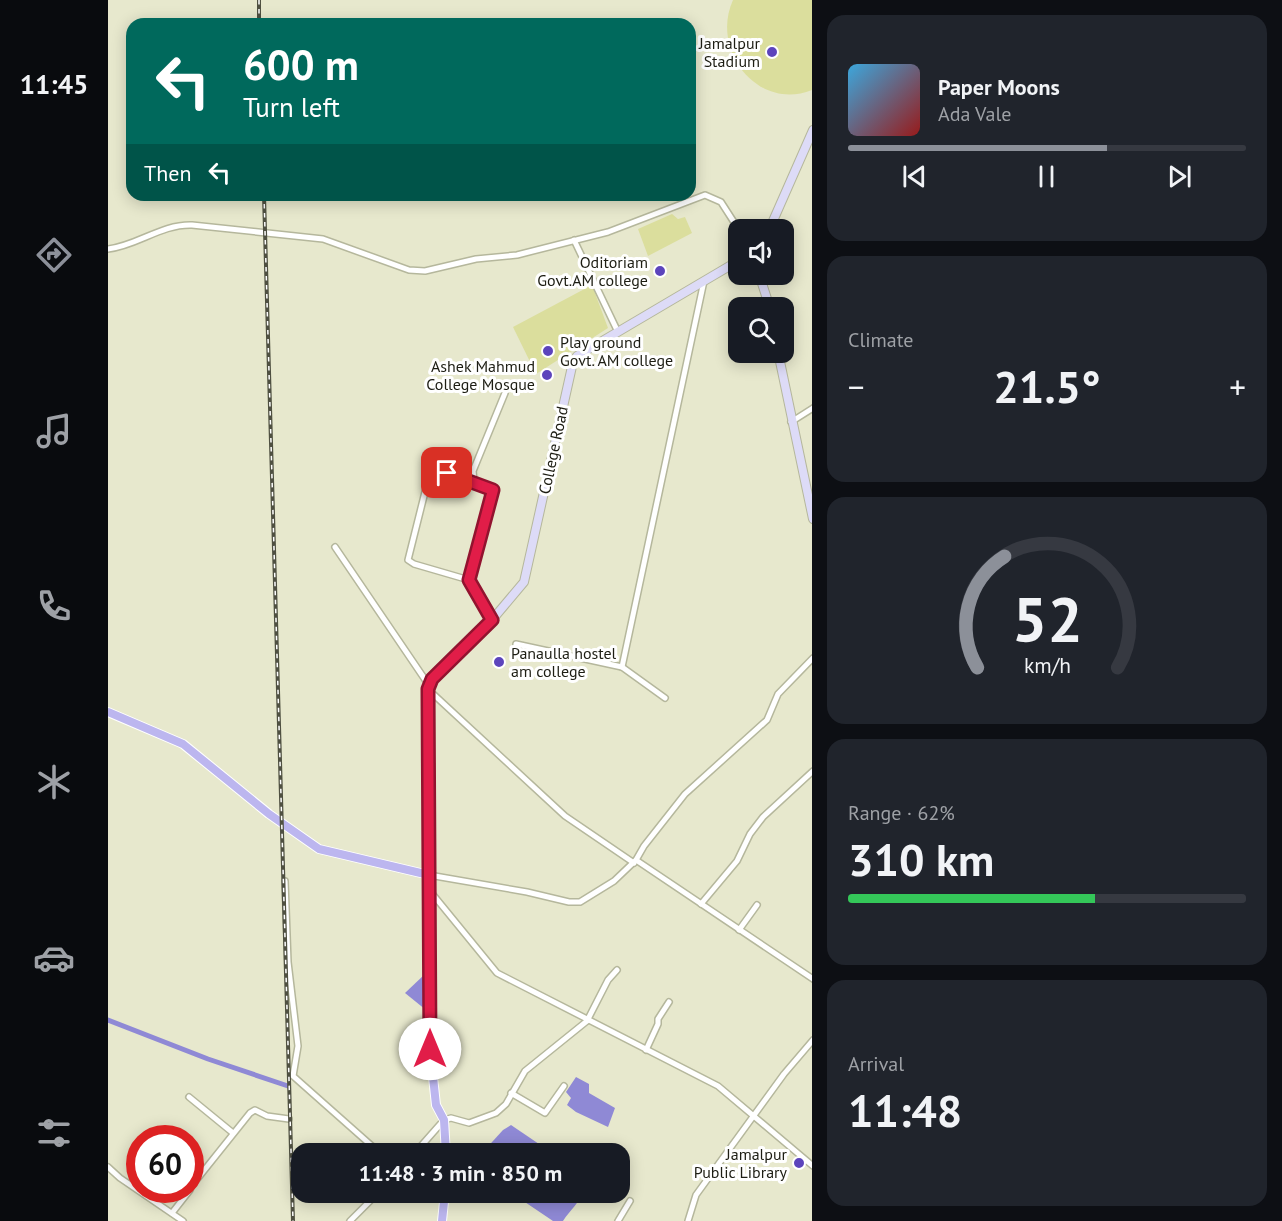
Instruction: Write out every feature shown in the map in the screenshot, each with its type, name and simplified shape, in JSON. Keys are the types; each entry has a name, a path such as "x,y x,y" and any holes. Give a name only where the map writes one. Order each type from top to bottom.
{"main road":[{"path":"774,219 812,132"},
{"name":"College Road","path":"492,620 519,591 524,582 573,362 577,356 617,330 728,267"},
{"path":"780,363 812,515"},
{"path":"445,1143 444,1120 436,1105 430,1049 428,689 432,679 492,620"},
{"path":"108,712 183,744 275,818 319,849 429,875"},
{"path":"442,1221 443,1203"}],"street":[{"path":"696,199 705,195 721,202 732,219"},
{"path":"108,249 123,246 145,235 173,226 192,225 323,239 417,271 476,259 517,255 631,225 690,201"},
{"path":"574,240 617,330"},
{"path":"622,667 705,280"},
{"path":"474,482 473,471 505,393"},
{"path":"791,422 812,409"},
{"path":"469,580 493,490 431,468 408,560 414,564 469,580 492,620"},
{"path":"464,478 473,471"},
{"path":"335,547 426,681 428,689 565,816 812,978"},
{"path":"516,644 622,667 665,698"},
{"path":"429,875 527,892 569,902 580,902 599,892 635,862 644,846 685,795 767,720 778,694 812,659"},
{"path":"701,904 737,861 750,834 763,817 812,772"},
{"path":"285,881 288,962 298,1046 293,1076 369,1143"},
{"path":"430,891 497,973 718,1086 812,1165"},
{"path":"739,930 757,905"},
{"path":"424,1143 444,1120 450,1118 469,1123 496,1113 506,1104 525,1071 587,1021 608,980 617,970"},
{"path":"646,1050 658,1024 658,1019 669,1002"},
{"path":"688,1221 696,1195 754,1114 812,1041"},
{"path":"511,1093 545,1113 564,1086"},
{"path":"189,1097 233,1133"},
{"path":"204,1171 250,1113 255,1110 267,1116 289,1119"},
{"path":"108,1167 120,1179 183,1221"},
{"path":"172,1213 180,1203"},
{"path":"350,1221 368,1203"},
{"path":"618,1221 629,1203"}],"green space":[{"name":"Jamalpur Stadium","path":"733,0 812,0 812,90 792,94 774,92 757,84 744,72 734,56 728,38 728,19"},
{"path":"672,214 678,219 685,217 692,233 648,256 638,229"},
{"name":"Play ground Govt. AM college","path":"592,285 608,328 536,374 513,327"}],"shaded area":[{"path":"425,974 426,1010 405,993"},
{"path":"576,1077 589,1084 589,1093 615,1108 608,1127 576,1112 567,1105 571,1098 566,1092"},
{"path":"511,1125 538,1143 491,1143"},
{"path":"526,1203 577,1203 563,1221 553,1221"}],"waterway":[{"path":"108,1020 208,1059 288,1086"}],"railway":[{"path":"259,0 259,18"},
{"path":"264,201 293,1221"}],"place":[{"name":"Jamalpur Stadium","path":"772,52"},
{"name":"Oditoriam Govt.AM college","path":"660,271"},
{"name":"Play ground Govt. AM college","path":"548,351"},
{"name":"Ashek Mahmud College Mosque","path":"547,375"},
{"name":"Panaulla hostel am college","path":"499,662"},
{"name":"Jamalpur Public Library","path":"799,1163"}],"route":[{"path":"430,1049 428,689 432,679 492,620 469,580 493,490 447,473"}]}
